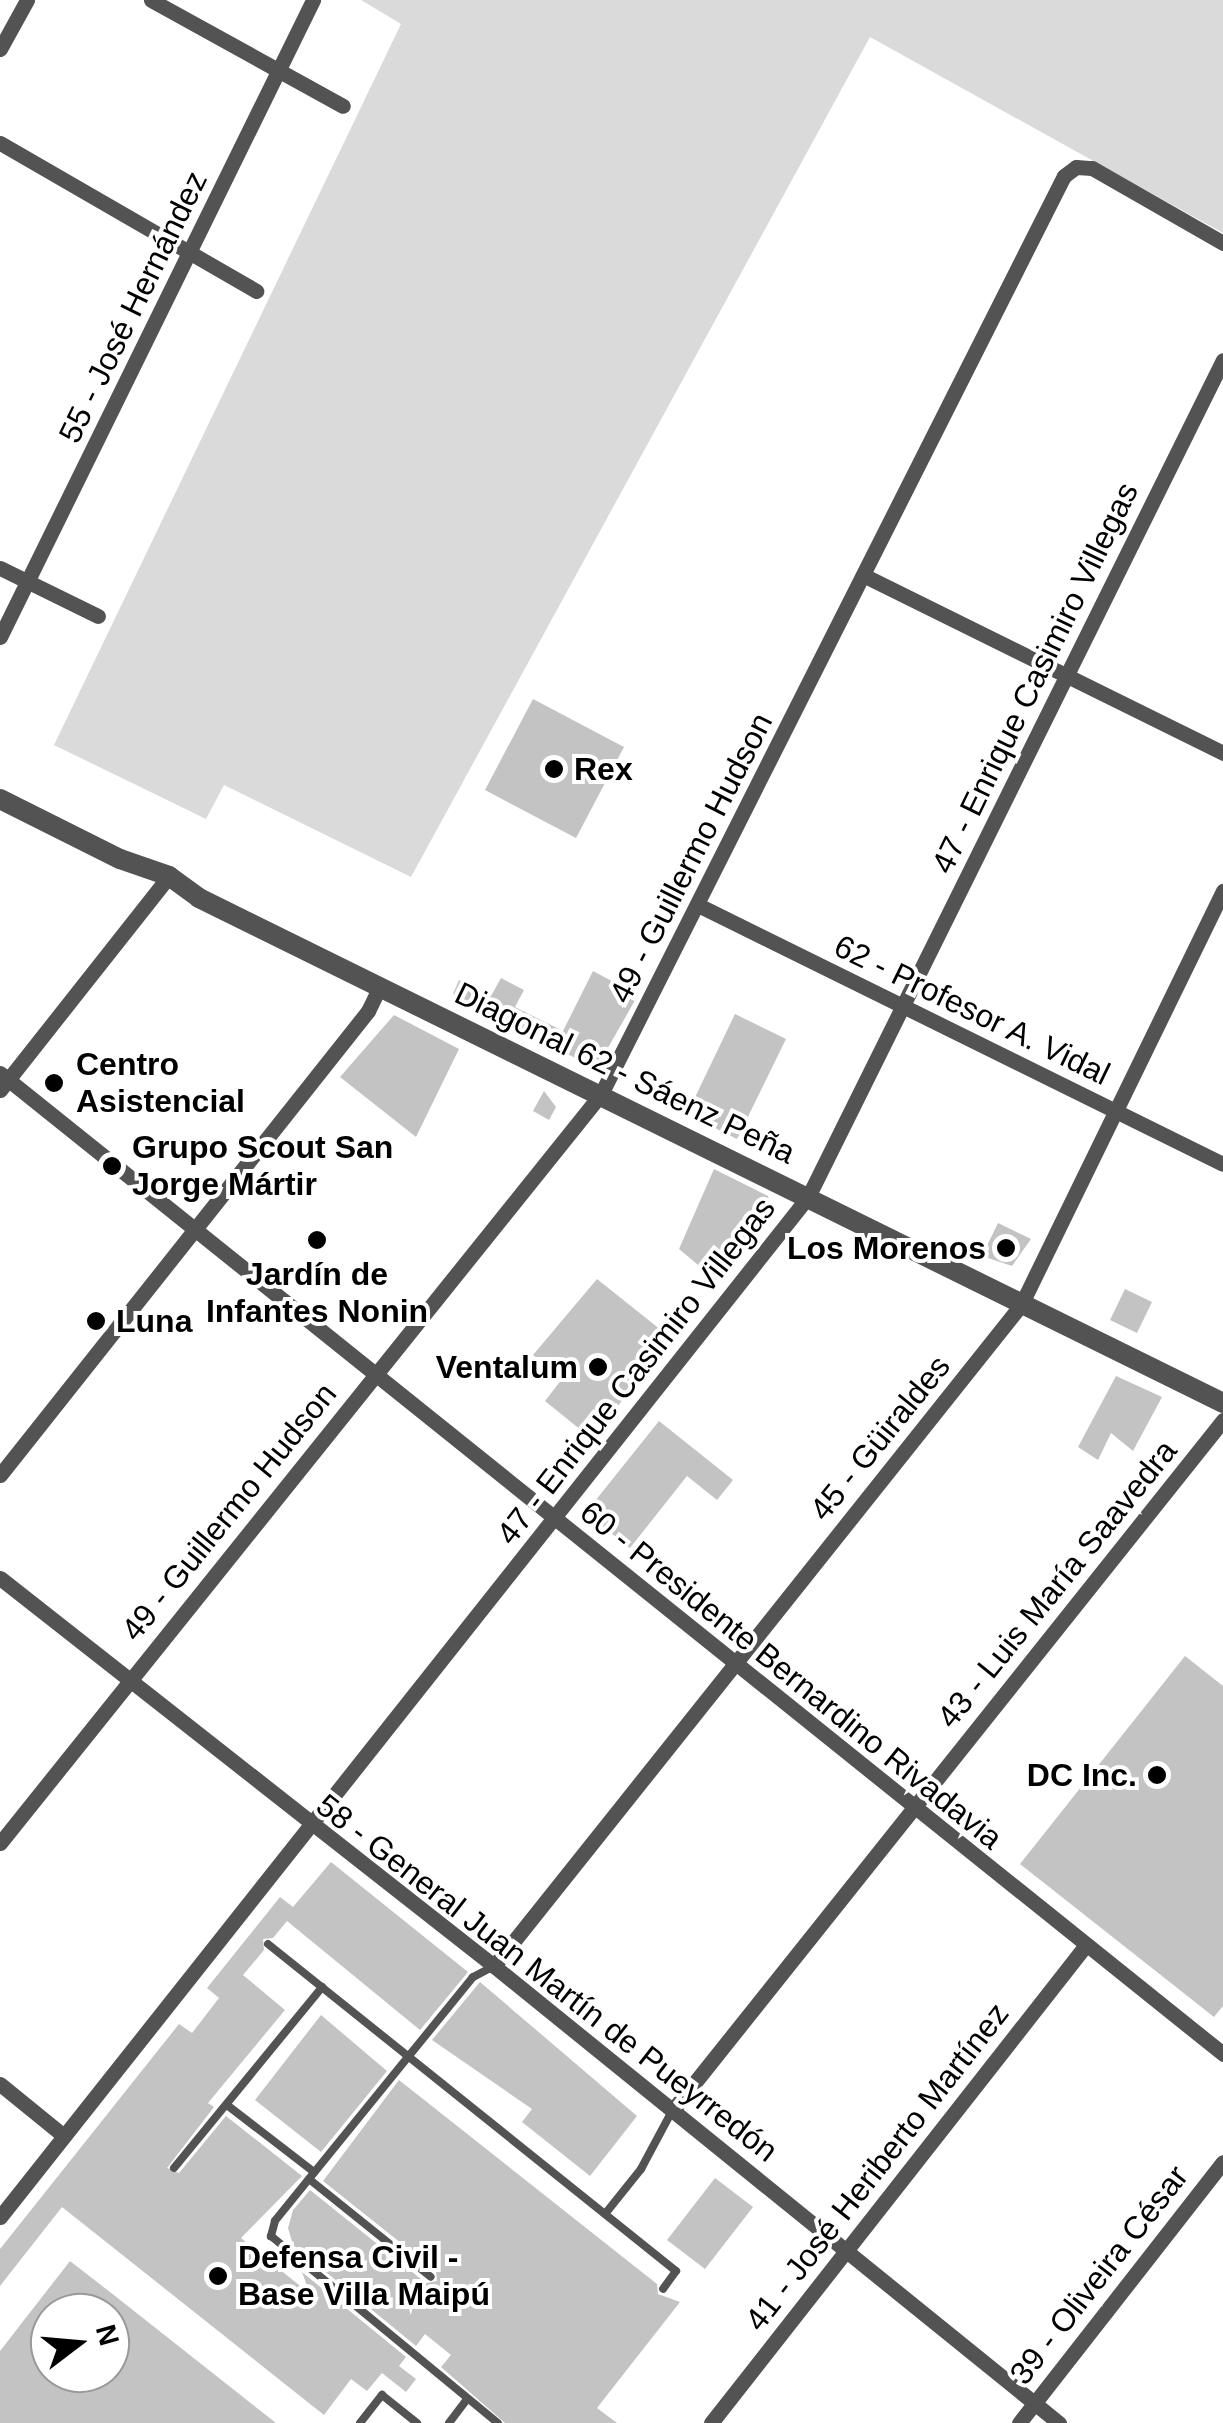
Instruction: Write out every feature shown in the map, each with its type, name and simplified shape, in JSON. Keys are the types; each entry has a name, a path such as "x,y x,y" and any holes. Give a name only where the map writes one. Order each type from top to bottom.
{"street":[{"path":"0,48 27,0"},
{"path":"150,0 343,106"},
{"name":"55 - José Hernández","path":"0,637 313,0"},
{"path":"0,143 256,291"},
{"name":"49 - Guillermo Hudson","path":"0,1844 601,1094 1064,176 1076,167 1092,168 1223,243"},
{"name":"47 - Enrique Casimiro Villegas","path":"0,2217 808,1197 1223,360"},
{"path":"0,568 98,616"},
{"path":"863,575 1223,753"},
{"name":"Diagonal 62 - Sáenz Peña","path":"0,799 120,860 169,876 198,898 1223,1402"},
{"path":"3,1080 169,876"},
{"name":"45 - Güiraldes","path":"494,1966 1021,1305 1223,891"},
{"name":"62 - Profesor A. Vidal","path":"698,906 902,1010 1223,1164"},
{"path":"0,1476 193,1234 380,986"},
{"name":"60 - Presidente Bernardino Rivadavia","path":"3,1080 1223,2054"},
{"name":"43 - Luis María Saavedra","path":"672,2111 1223,1420"},
{"name":"58 - General Juan Martín de Pueyrredón","path":"0,1578 312,1827 494,1966 1059,2423"},
{"name":"41 - José Heriberto Martínez","path":"711,2423 1086,1945"},
{"path":"0,2084 64,2136"},
{"name":"39 - Oliveira César","path":"1018,2423 1223,2162"}],"lane":[{"path":"268,1944 676,2271 662,2288"},
{"path":"494,1966 473,1977 276,2222 271,2236 280,2250 498,2423"},
{"path":"174,2168 322,1987"},
{"path":"226,2105 431,2276"},
{"path":"605,2214 641,2169 672,2111"},
{"path":"360,2423 382,2395 417,2423"},
{"path":"449,2423 467,2399"}],"shaded area":[{"path":"361,0 1223,0 1223,233 870,37 411,877 224,785 206,819 54,745 401,24"}],"building":[{"name":"Rex","path":"533,699 624,747 576,838 485,790"},
{"path":"593,971 638,995 596,1069 453,994 459,980 491,996 501,978 524,990 515,1007 563,1031"},
{"path":"735,1014 786,1039 737,1139 687,1114"},
{"path":"394,1015 459,1049 416,1137 340,1077"},
{"path":"544,1091 556,1107 549,1120 533,1111"},
{"path":"714,1169 768,1196 771,1210 716,1280 679,1249"},
{"name":"Los Morenos","path":"998,1223 1031,1239 1012,1266 982,1256"},
{"name":"Ventalum","path":"597,1279 671,1338 592,1439 545,1401 562,1379 533,1355"},
{"path":"1125,1289 1152,1302 1137,1333 1110,1320"},
{"path":"1116,1376 1162,1397 1133,1451 1111,1433 1098,1460 1078,1447"},
{"path":"659,1421 733,1480 717,1500 687,1476 630,1548 592,1518 591,1506"},
{"name":"DC Inc.","path":"1185,1656 1223,1686 1223,2006 1214,2017 1020,1864"},
{"path":"331,1862 468,1972 420,2030 287,1921 273,1938 263,1939 264,1950 243,1975 285,2010 208,2103 214,2107 167,2168 179,2173 226,2116 302,2176 241,2238 310,2294 302,2272 406,2357 399,2366 416,2379 406,2392 382,2373 367,2391 351,2379 324,2415 62,2207 0,2286 0,2249 179,2024 192,2033 219,1998 207,1988 280,1897 293,1907"},
{"path":"480,1982 637,2116 590,2176 522,2122 532,2109 432,2040"},
{"path":"321,2015 387,2071 321,2152 255,2100"},
{"path":"399,2080 657,2284 658,2294 680,2302 597,2408 617,2423 505,2423 441,2367 451,2355 425,2334 416,2346 293,2245 288,2228 293,2210 310,2190 426,2283 437,2281 436,2271 323,2181"},
{"path":"715,2178 753,2207 705,2269 667,2240"},
{"path":"70,2261 111,2293 45,2293"},
{"path":"130,2308 276,2423 0,2423 0,2351 30,2312 30,2393 130,2393"}],"place":[{"name":"Rex","path":"554,769"},
{"name":"Centro Asistencial","path":"54,1083"},
{"name":"Grupo Scout San Jorge Mártir","path":"112,1166"},
{"name":"Jardín de Infantes Nonin","path":"317,1240"},
{"name":"Los Morenos","path":"1006,1248"},
{"name":"Luna","path":"96,1321"},
{"name":"Ventalum","path":"598,1367"},
{"name":"DC Inc.","path":"1157,1775"},
{"name":"Defensa Civil - Base Villa Maipú","path":"218,2276"}]}
